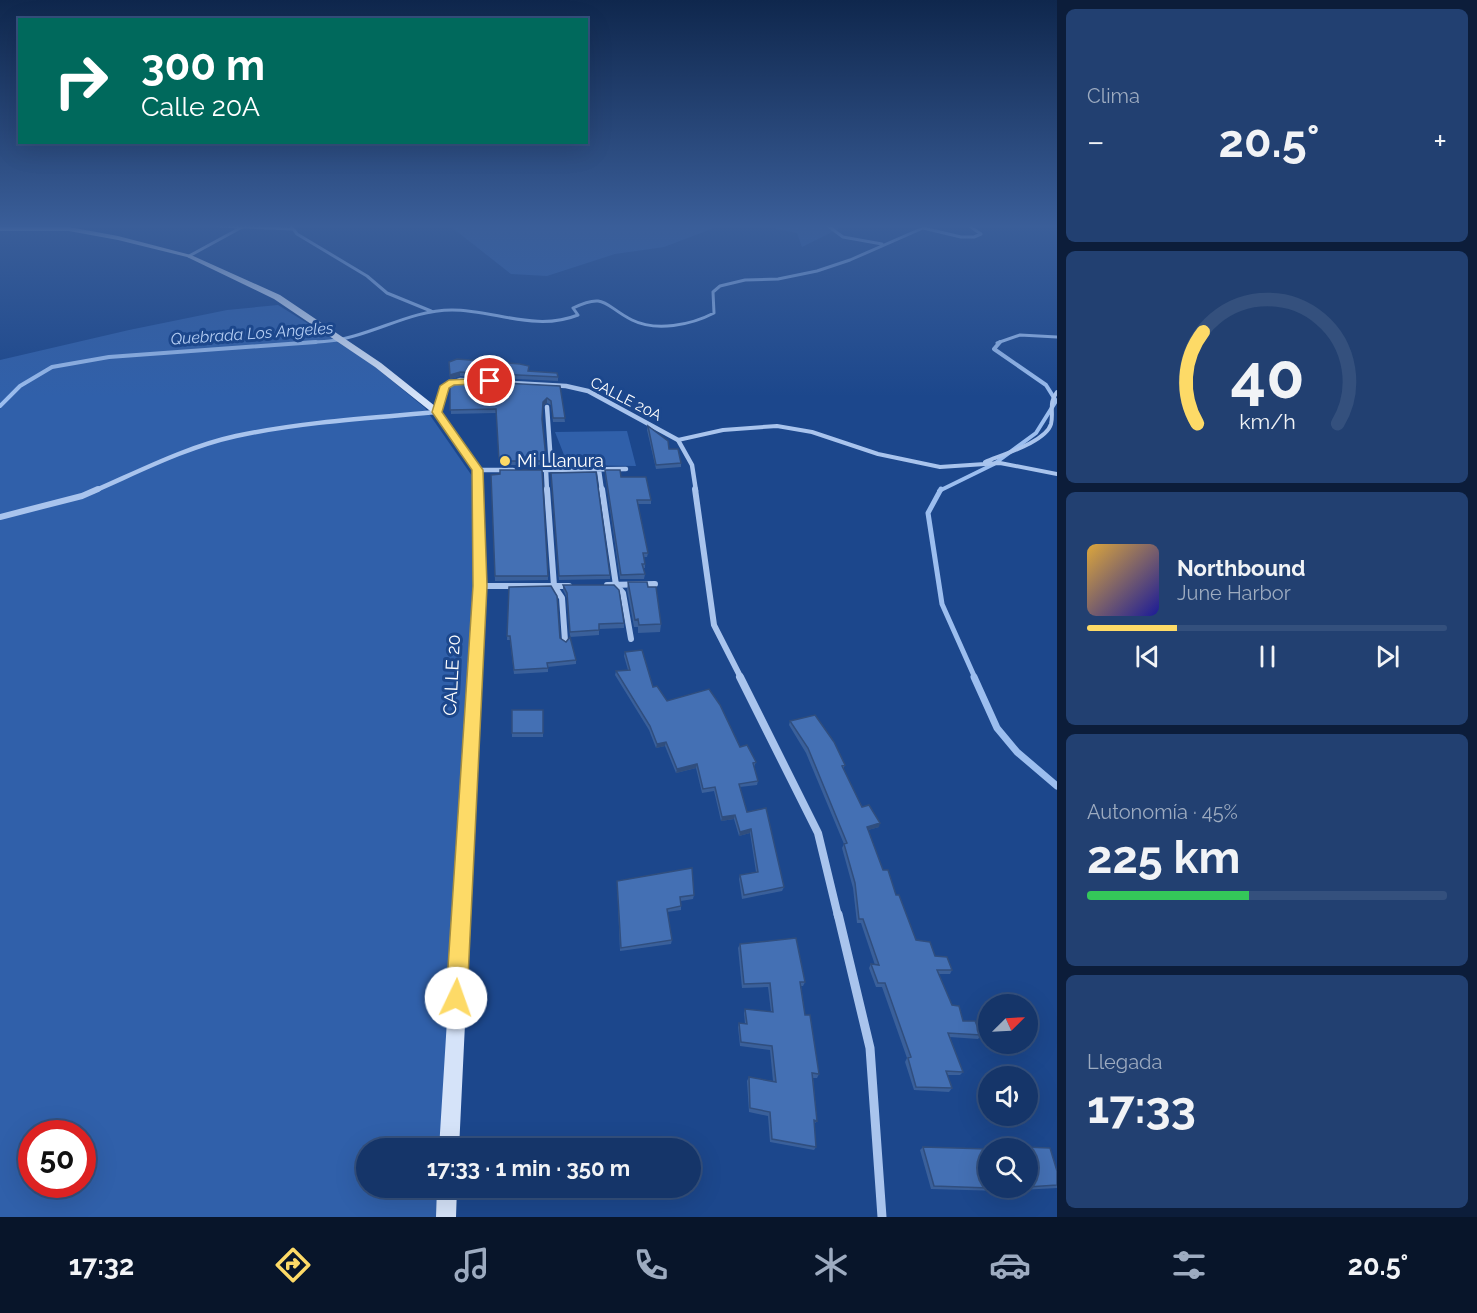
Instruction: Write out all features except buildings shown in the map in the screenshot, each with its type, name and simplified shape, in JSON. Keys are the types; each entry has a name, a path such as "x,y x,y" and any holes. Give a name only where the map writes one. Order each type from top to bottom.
{"main road":[{"path":"247,283 277,297 378,365 437,412 478,470"},
{"name":"CALLE 20","path":"450,1138 480,586 478,470"},
{"path":"446,1217 447,1198"}],"street":[{"name":"CALLE 20A","path":"437,412 445,386 460,380 566,386 599,397 678,440"},
{"path":"547,407 551,464 546,470 554,586 562,598 565,641"},
{"path":"0,517 82,496 191,449 236,436 311,424 437,412"},
{"path":"678,440 692,465 714,625 818,833 870,1048 882,1217"},
{"path":"535,470 626,469"},
{"path":"478,470 524,470"},
{"path":"599,470 616,585 624,593 631,639"},
{"path":"595,586 655,584"},
{"path":"480,586 574,586"}],"lane":[{"path":"983,463 1023,446 1047,432 1052,423 1049,406 1052,396 1057,392"},
{"path":"678,440 723,430 777,426 812,432 878,454 940,467 1000,463 1057,474"}],"shaded area":[{"path":"278,305 368,361 425,408 479,486 451,1138 356,1138 356,1198 448,1198 447,1217 0,1217 0,360 227,310"},
{"path":"627,431 636,466 568,465 555,432"}],"waterway":[{"path":"375,283 387,293 431,311"},
{"name":"Quebrada Los Angeles","path":"295,343 347,338 414,316 439,311 468,311 531,321 562,320 578,315 573,308 592,301 604,303 641,324 673,326 695,321 714,313 713,292 720,286 733,283"},
{"path":"997,343 1020,335 1057,337"},
{"name":"Quebrada Los Angeles","path":"0,406 20,386 52,367 109,357 316,342"},
{"path":"940,490 994,464 1036,433 1056,401 1046,385 994,349 1000,342"},
{"path":"940,490 928,513 942,604 975,678"},
{"path":"974,677 997,728 1017,752 1057,786"}],"place":[{"name":"Mi Llanura","path":"505,461"}],"route":[{"path":"456,998 480,586 478,470 437,412 445,386 460,380 490,381"}]}
